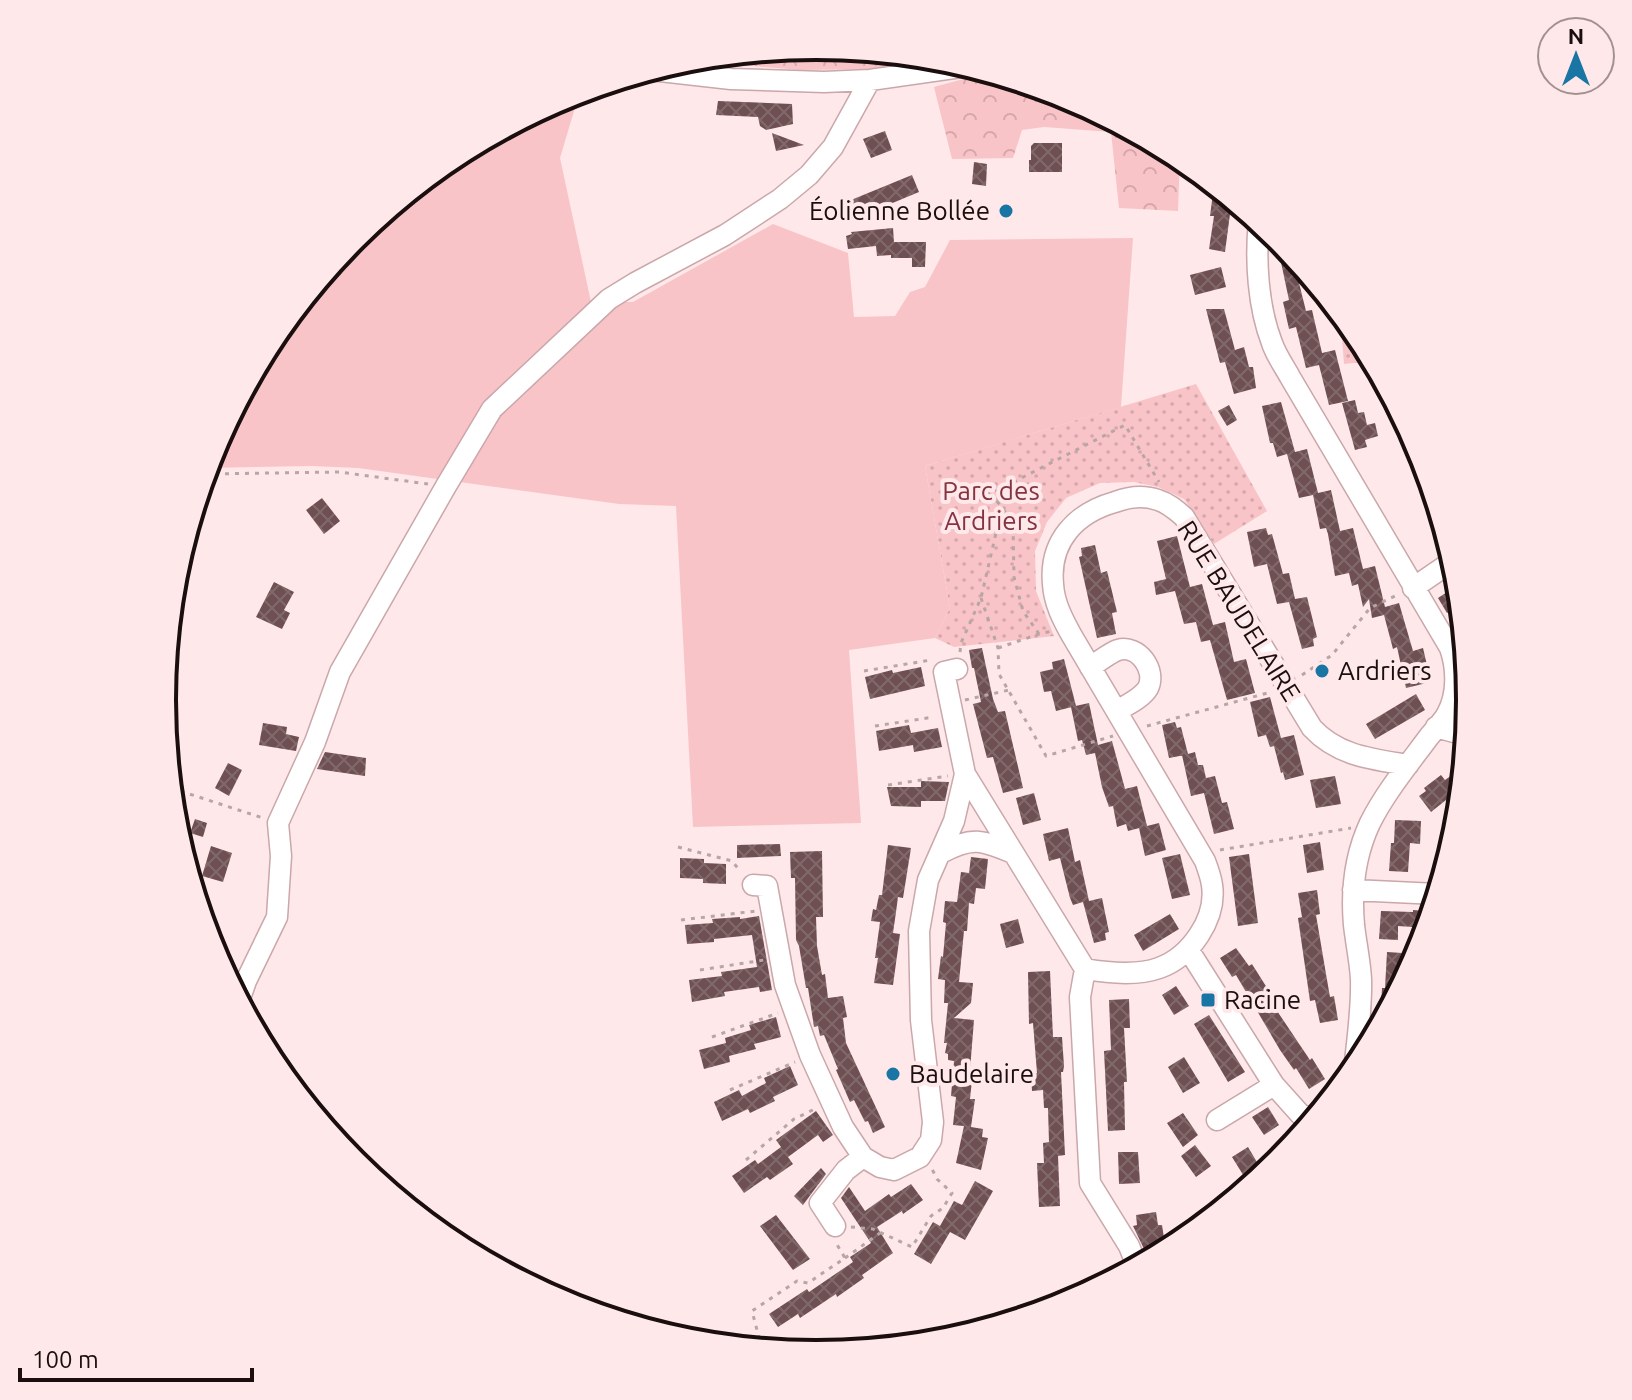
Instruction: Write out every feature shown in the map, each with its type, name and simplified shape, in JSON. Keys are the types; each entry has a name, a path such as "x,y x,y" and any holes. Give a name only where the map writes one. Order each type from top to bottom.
{"street":[{"path":"685,74 746,80 824,82 870,80 934,71"},
{"path":"244,987 277,917 281,856 278,823 315,742 340,672 492,409 609,299 725,235 780,199 809,175 833,147 870,80"},
{"path":"1259,238 1262,300 1272,345 1450,648 1455,663 1452,697 1447,713 1381,804 1369,825 1360,853 1353,890 1361,976 1357,1042"},
{"name":"RUE BAUDELAIRE","path":"1085,969 1136,972 1157,969 1177,960 1208,919 1213,896 1211,876 1205,861 1067,628 1056,601 1053,569 1056,554 1075,522 1086,514 1105,504 1140,497 1159,500 1177,511 1206,550 1301,712 1323,740 1340,750 1408,765"},
{"path":"1413,588 1442,568"},
{"path":"1090,667 1119,650 1130,650 1145,660 1150,680 1147,688 1117,711"},
{"path":"951,671 951,709 965,774 1085,969 1080,997 1090,1183 1133,1256"},
{"path":"1436,727 1455,732"},
{"path":"753,885 767,886 785,985 810,1055 843,1127 863,1157 880,1167 894,1170 920,1157 931,1140 933,1122 921,1020 919,931 928,880 954,821 965,774"},
{"path":"941,853 958,844 984,841 1013,853"},
{"path":"1353,890 1426,893"},
{"path":"1188,949 1274,1085 1303,1115"},
{"path":"1217,1120 1274,1085"},
{"path":"835,1226 820,1203 846,1170 863,1157"}],"path":[{"path":"1039,634 1023,611 1014,577 1013,525 990,494 1125,425 1177,511"},
{"path":"218,474 339,472 446,486"},
{"path":"864,671 930,660 951,671 981,598 1002,507"},
{"path":"981,598 998,648 999,674 1046,756 1264,696 1286,686 1332,655 1370,608 1413,588"},
{"path":"998,648 1067,628"},
{"path":"875,726 951,709 1009,690"},
{"path":"888,785 965,774"},
{"path":"182,792 278,823"},
{"path":"1205,861 1216,851 1369,825"},
{"path":"678,847 732,861 753,885"},
{"path":"681,920 771,909"},
{"path":"700,970 780,957"},
{"path":"712,1037 793,1007"},
{"path":"730,1090 810,1055"},
{"path":"746,1160 794,1119 831,1101"},
{"path":"845,1258 830,1234 835,1226 873,1229 912,1247 931,1216 943,1208 952,1193 937,1179 924,1151"},
{"path":"759,1338 752,1311 797,1281 808,1283 880,1233"}],"green space":[{"path":"816,60 908,66 886,69 799,70 736,65"},
{"path":"966,78 982,82 1061,109 1110,132 1044,127 1022,130 1013,158 952,159 934,87"},
{"path":"575,107 560,158 591,302 633,302 773,224 848,253 854,317 895,316 910,292 925,287 950,240 1133,238 1121,407 925,466 950,608 935,638 849,650 861,823 693,827 676,506 619,504 358,468 220,468 262,380 308,310 363,247 426,192 496,146"},
{"path":"1111,133 1179,173 1178,211 1119,208"},
{"path":"1342,335 1359,362 1344,364"},
{"name":"Parc des Ardriers","path":"1196,384 1267,511 1214,544 1184,499 1158,487 1134,482 1100,483 1066,498 1047,522 1035,551 1036,591 1054,636 954,647 935,638 950,608 925,466"}],"building":[{"path":"718,101 792,104 793,124 766,130 760,126 758,117 716,115"},
{"path":"885,131 892,150 871,158 863,139"},
{"path":"772,133 804,145 776,151"},
{"path":"1034,143 1062,143 1062,172 1029,172 1031,146"},
{"path":"974,162 987,164 986,186 972,184"},
{"path":"912,175 919,192 847,222 841,205"},
{"path":"1212,197 1230,212 1225,252 1209,249 1214,216 1210,216"},
{"path":"893,228 894,242 926,242 925,267 912,267 912,258 877,256 876,246 848,249 846,236 851,232"},
{"path":"1280,260 1301,283 1306,311 1312,310 1322,353 1335,350 1348,401 1329,405 1319,365 1306,368 1296,327 1289,329 1283,302 1289,300"},
{"path":"1221,267 1226,287 1195,295 1190,275"},
{"path":"1206,309 1224,309 1235,350 1244,347 1249,367 1253,367 1256,388 1234,394 1225,362 1220,363"},
{"path":"1355,400 1358,413 1364,412 1367,425 1375,423 1378,436 1365,440 1367,447 1355,450 1342,403"},
{"path":"1281,402 1295,452 1307,449 1318,493 1331,490 1340,531 1353,528 1363,569 1375,566 1385,607 1399,603 1413,651 1423,648 1431,682 1406,688 1397,647 1393,649 1384,615 1372,618 1369,599 1363,607 1358,584 1352,586 1349,573 1335,576 1328,534 1326,528 1320,529 1313,495 1299,498 1287,454 1277,457 1273,443 1270,443 1262,406"},
{"path":"1229,405 1237,420 1227,426 1218,411"},
{"path":"322,498 340,521 324,534 306,510"},
{"path":"1266,528 1268,535 1272,534 1283,574 1289,573 1295,599 1307,597 1317,637 1313,639 1314,646 1302,649 1289,602 1277,604 1267,564 1254,567 1247,532"},
{"path":"1177,536 1190,587 1202,584 1213,625 1225,622 1234,662 1246,659 1255,693 1227,700 1210,640 1201,642 1196,622 1184,624 1175,591 1156,595 1154,582 1166,579 1157,541"},
{"path":"1095,545 1101,573 1107,571 1117,612 1112,613 1116,634 1097,638 1079,557 1082,556 1081,548"},
{"path":"274,582 294,592 284,610 290,613 282,629 256,617"},
{"path":"1447,592 1450,611 1447,613 1438,598"},
{"path":"982,648 993,699 998,712 1005,711 1023,788 1003,793 993,757 987,758 973,704 981,702 969,650"},
{"path":"1064,659 1076,706 1056,711 1051,691 1044,692 1040,672 1053,669 1052,662"},
{"path":"921,667 925,686 870,699 865,677"},
{"path":"1416,694 1425,710 1375,739 1366,724"},
{"path":"1270,697 1281,738 1294,735 1304,775 1285,780 1274,746 1270,747 1266,735 1258,737 1250,702"},
{"path":"1089,703 1098,745 1112,741 1125,789 1137,786 1147,826 1128,831 1126,824 1117,827 1113,806 1109,807 1102,787 1095,753 1086,755 1082,740 1078,741 1071,707"},
{"path":"1175,722 1177,728 1181,727 1188,754 1195,752 1206,778 1215,776 1222,803 1227,802 1234,829 1214,834 1204,793 1191,796 1182,756 1169,758 1162,725"},
{"path":"263,723 287,727 286,734 299,737 296,751 259,745"},
{"path":"909,725 911,733 938,728 942,747 914,752 913,745 879,751 876,731"},
{"path":"325,752 366,758 365,776 317,769"},
{"path":"228,763 242,770 229,796 215,788"},
{"path":"1441,775 1445,780 1452,775 1449,798 1431,812 1419,796"},
{"path":"1335,776 1341,804 1316,808 1310,780"},
{"path":"921,781 949,782 945,801 921,801 921,807 891,806 887,787 921,787"},
{"path":"1034,793 1041,820 1023,825 1016,798"},
{"path":"195,819 207,823 203,837 190,833"},
{"path":"1395,820 1421,821 1420,844 1410,843 1408,872 1389,871"},
{"path":"1159,823 1166,850 1145,856 1139,828"},
{"path":"1068,828 1075,862 1080,860 1089,901 1102,898 1109,932 1105,933 1106,940 1094,943 1083,902 1073,905 1070,898 1060,858 1049,861 1043,834"},
{"path":"1320,842 1324,870 1307,873 1303,845"},
{"path":"780,844 781,856 737,858 737,845"},
{"path":"888,845 911,848 903,898 898,897 893,933 900,934 893,985 874,983 880,922 871,921 873,909 876,910 879,895 882,895"},
{"path":"211,846 232,853 223,882 202,876"},
{"path":"822,851 823,917 816,917 822,975 825,974 828,998 843,996 847,1017 843,1018 846,1043 885,1127 873,1133 854,1100 850,1102 824,1035 820,1036 818,1026 814,1027 796,940 795,878 791,878 790,852"},
{"path":"1180,854 1190,895 1172,899 1162,858"},
{"path":"1249,854 1258,923 1238,926 1229,857"},
{"path":"971,857 988,859 985,889 976,888 974,904 969,903 967,931 964,931 959,982 973,983 971,1003 954,1018 974,1020 970,1099 975,1099 971,1127 983,1129 982,1137 988,1138 981,1170 956,1163 964,1126 953,1125 956,1097 951,1096 954,1061 948,1060 945,1053 948,1003 944,1003 945,980 938,979 943,957 945,901 957,902 961,872 969,873"},
{"path":"680,858 726,864 726,884 680,878"},
{"path":"1317,890 1320,914 1316,915 1330,997 1334,996 1338,1020 1320,1023 1315,1000 1310,1001 1298,918 1302,917 1298,893"},
{"path":"1381,911 1420,911 1414,927 1398,926 1398,940 1379,939"},
{"path":"1170,914 1179,929 1143,951 1134,935"},
{"path":"759,916 772,990 760,992 759,987 724,992 725,996 692,1002 689,980 757,967 752,935 687,944 685,925 713,923 712,919"},
{"path":"1018,919 1024,943 1006,948 1000,924"},
{"path":"1236,948 1249,966 1252,964 1269,991 1265,993 1325,1079 1309,1089 1280,1050 1236,975 1232,977 1220,958"},
{"path":"1387,952 1403,953 1381,999 1382,988 1385,988"},
{"path":"1050,971 1053,1037 1062,1037 1065,1155 1058,1156 1060,1206 1039,1207 1037,1163 1044,1163 1043,1143 1049,1142 1048,1108 1044,1108 1043,1090 1032,1091 1031,1073 1037,1073 1033,1023 1029,1024 1028,972"},
{"path":"1176,986 1189,1006 1174,1015 1162,995"},
{"path":"1129,999 1130,1028 1124,1028 1127,1082 1124,1082 1125,1130 1108,1131 1104,1051 1111,1050 1109,1000"},
{"path":"1209,1015 1245,1072 1228,1082 1194,1024"},
{"path":"776,1017 781,1037 754,1044 756,1049 729,1056 730,1062 704,1069 699,1050 726,1043 725,1038 751,1030 749,1025"},
{"path":"1184,1057 1200,1083 1183,1093 1168,1067"},
{"path":"790,1066 798,1085 750,1113 748,1109 722,1121 714,1102 739,1090 742,1096 766,1083 764,1078"},
{"path":"1268,1107 1279,1125 1264,1135 1252,1117"},
{"path":"816,1111 833,1135 823,1142 818,1135 788,1157 793,1164 744,1193 732,1176 755,1160 758,1164 781,1147 776,1140"},
{"path":"1183,1113 1198,1135 1183,1147 1167,1123"},
{"path":"1195,1145 1211,1166 1196,1177 1181,1156"},
{"path":"1248,1147 1258,1163 1244,1176 1232,1157"},
{"path":"1118,1152 1138,1152 1140,1183 1119,1184"},
{"path":"821,1168 826,1174 803,1205 794,1196"},
{"path":"975,1181 993,1191 965,1240 950,1232 931,1264 914,1254 933,1222 940,1226 954,1201 962,1205"},
{"path":"911,1184 923,1200 877,1227 893,1253 837,1297 836,1294 800,1318 798,1314 778,1327 769,1314 853,1262 850,1257 871,1243 841,1198 849,1187 865,1211 889,1194 891,1197"},
{"path":"1156,1212 1164,1237 1144,1249 1133,1226 1137,1225 1136,1215"},
{"path":"776,1215 810,1259 793,1270 760,1226"}],"place":[{"name":"Éolienne Bollée","path":"1006,211"},
{"name":"Ardriers","path":"1322,671"},
{"name":"Racine","path":"1208,1000"},
{"name":"Baudelaire","path":"893,1074"}]}
